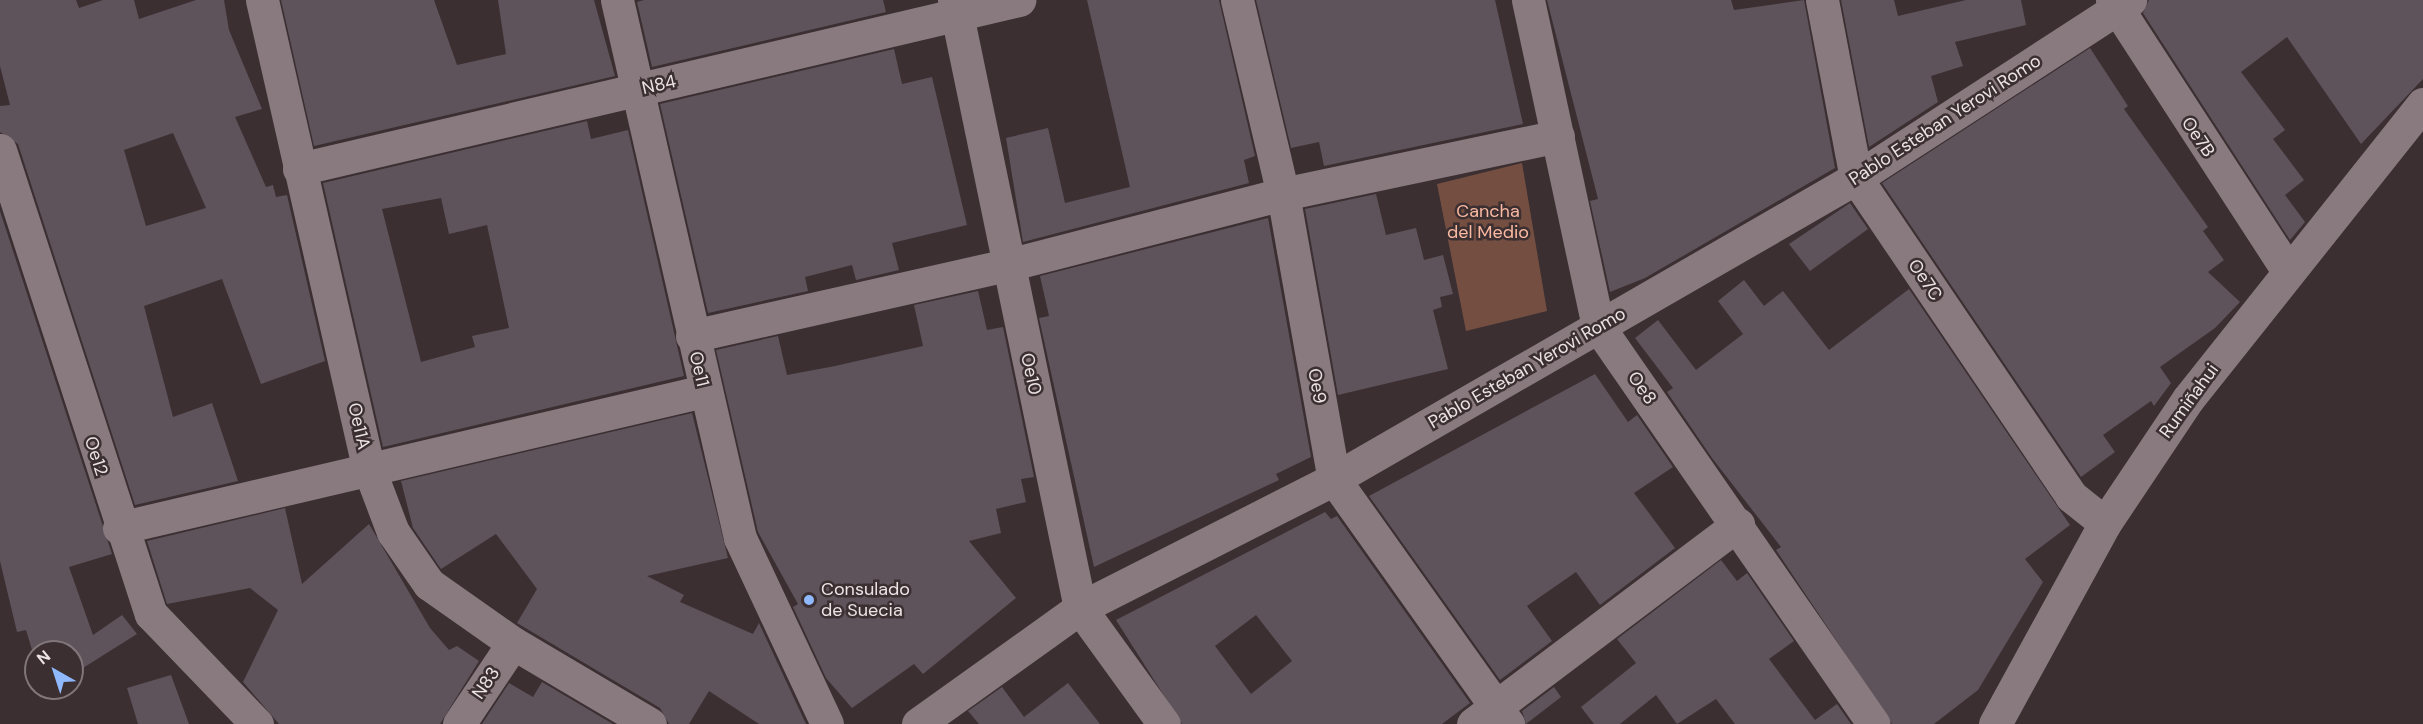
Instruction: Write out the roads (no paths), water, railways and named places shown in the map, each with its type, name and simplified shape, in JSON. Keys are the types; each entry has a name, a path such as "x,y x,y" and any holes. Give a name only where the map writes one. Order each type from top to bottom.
{"street":[{"name":"Oe11A","path":"262,0 368,466 393,532 429,584 513,643 650,724"},
{"name":"Oe11","path":"617,0 640,90 704,391 740,538 826,724"},
{"name":"N84","path":"299,169 640,90 956,8 1019,0"},
{"name":"Oe9","path":"1237,0 1283,194 1334,480 1492,718"},
{"name":"Oe8","path":"1528,0 1598,326 1738,524 1874,724"},
{"name":"Oe7C","path":"1822,0 1856,178 2072,496 2105,523"},
{"name":"Pablo Esteban Yerovi Romo","path":"918,724 1080,608 1334,480 1856,178 2119,4"},
{"name":"Oe7B","path":"2119,4 2288,271"},
{"name":"Oe10","path":"956,8 1080,608 1164,724"},
{"name":"Rumiñahui","path":"1995,724 2105,523 2188,399 2423,104"},
{"path":"692,336 1008,265 1283,194 1558,136"},
{"name":"Oe12","path":"0,150 119,528 151,614 257,724"},
{"path":"119,528 368,466 704,391"},
{"path":"1492,718 1738,524"},
{"name":"N83","path":"459,724 513,643"}],"place":[{"name":"Consulado de Suecia","path":"809,600"}],"park label":[{"name":"Cancha del Medio","path":"1488,222"}]}
